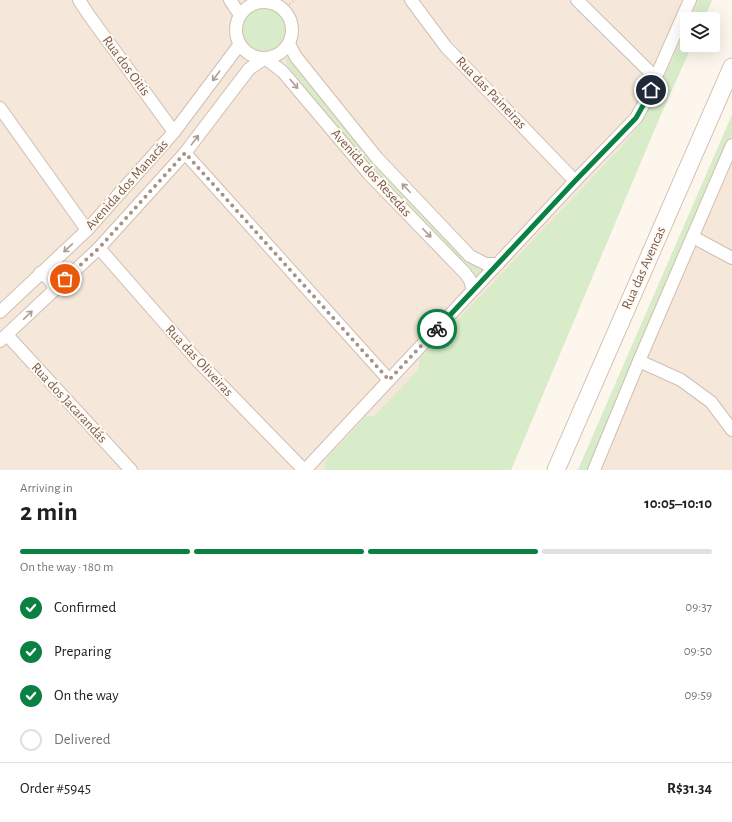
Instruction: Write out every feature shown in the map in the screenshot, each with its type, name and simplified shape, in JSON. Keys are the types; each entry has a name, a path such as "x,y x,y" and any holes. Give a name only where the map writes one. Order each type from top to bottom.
{"street":[{"name":"Rua dos Oitis","path":"80,0 88,14 174,132"},
{"path":"230,0 240,15"},
{"name":"Rua das Paineiras","path":"411,0 446,46 575,181"},
{"path":"577,0 656,78"},
{"path":"304,470 636,118 656,78 690,0"},
{"path":"256,1 276,4 284,9 292,26 292,35 289,44 279,55 272,58 264,59 254,57 246,52 237,37 236,29 240,15 245,9 256,1"},
{"name":"Avenida dos Manacás","path":"0,312 87,230 174,132 240,44"},
{"name":"Avenida dos Resedas","path":"289,44 296,57 377,158 470,256 486,264 498,264"},
{"name":"Avenida dos Manacás","path":"4,338 99,248 185,153 249,69 264,59"},
{"name":"Avenida dos Resedas","path":"264,59 284,72 369,174 465,273 470,280 473,290"},
{"name":"Rua das Avencas","path":"556,470 732,67"},
{"path":"0,108 87,230"},
{"path":"595,469 639,361 732,145"},
{"path":"185,153 389,380"},
{"path":"132,179 132,183 136,190 140,193 147,194"},
{"path":"692,237 732,258"},
{"name":"Rua das Oliveiras","path":"99,248 197,360 304,470"},
{"path":"40,273 50,279 54,290"},
{"name":"Rua dos Jacarandás","path":"4,338 131,470"},
{"path":"639,361 681,380 711,402 732,430"}],"path":[{"path":"284,9 295,0"}],"shaded area":[{"path":"0,0 712,0 707,12 680,12 680,52 689,52 659,119 511,470 0,470"},
{"path":"732,115 732,470 578,470 713,159"}],"green space":[{"path":"698,0 712,0 707,12 693,12"},
{"path":"260,8 268,8 280,14 286,26 286,34 280,46 268,52 260,52 248,46 242,34 242,26 248,14"},
{"path":"680,42 680,52 689,52 659,119 511,470 325,470 326,461 329,456 366,416 374,416 419,369 419,359 624,144 641,122 655,97"},
{"path":"286,58 290,58 484,268 485,271 476,280 373,170 324,112 287,64"},
{"path":"732,115 732,134 588,470 578,470"}],"way so far":[{"path":"65,279 99,248 185,153 389,380 437,329"}],"route":[{"path":"437,329 636,118 651,90"}]}
